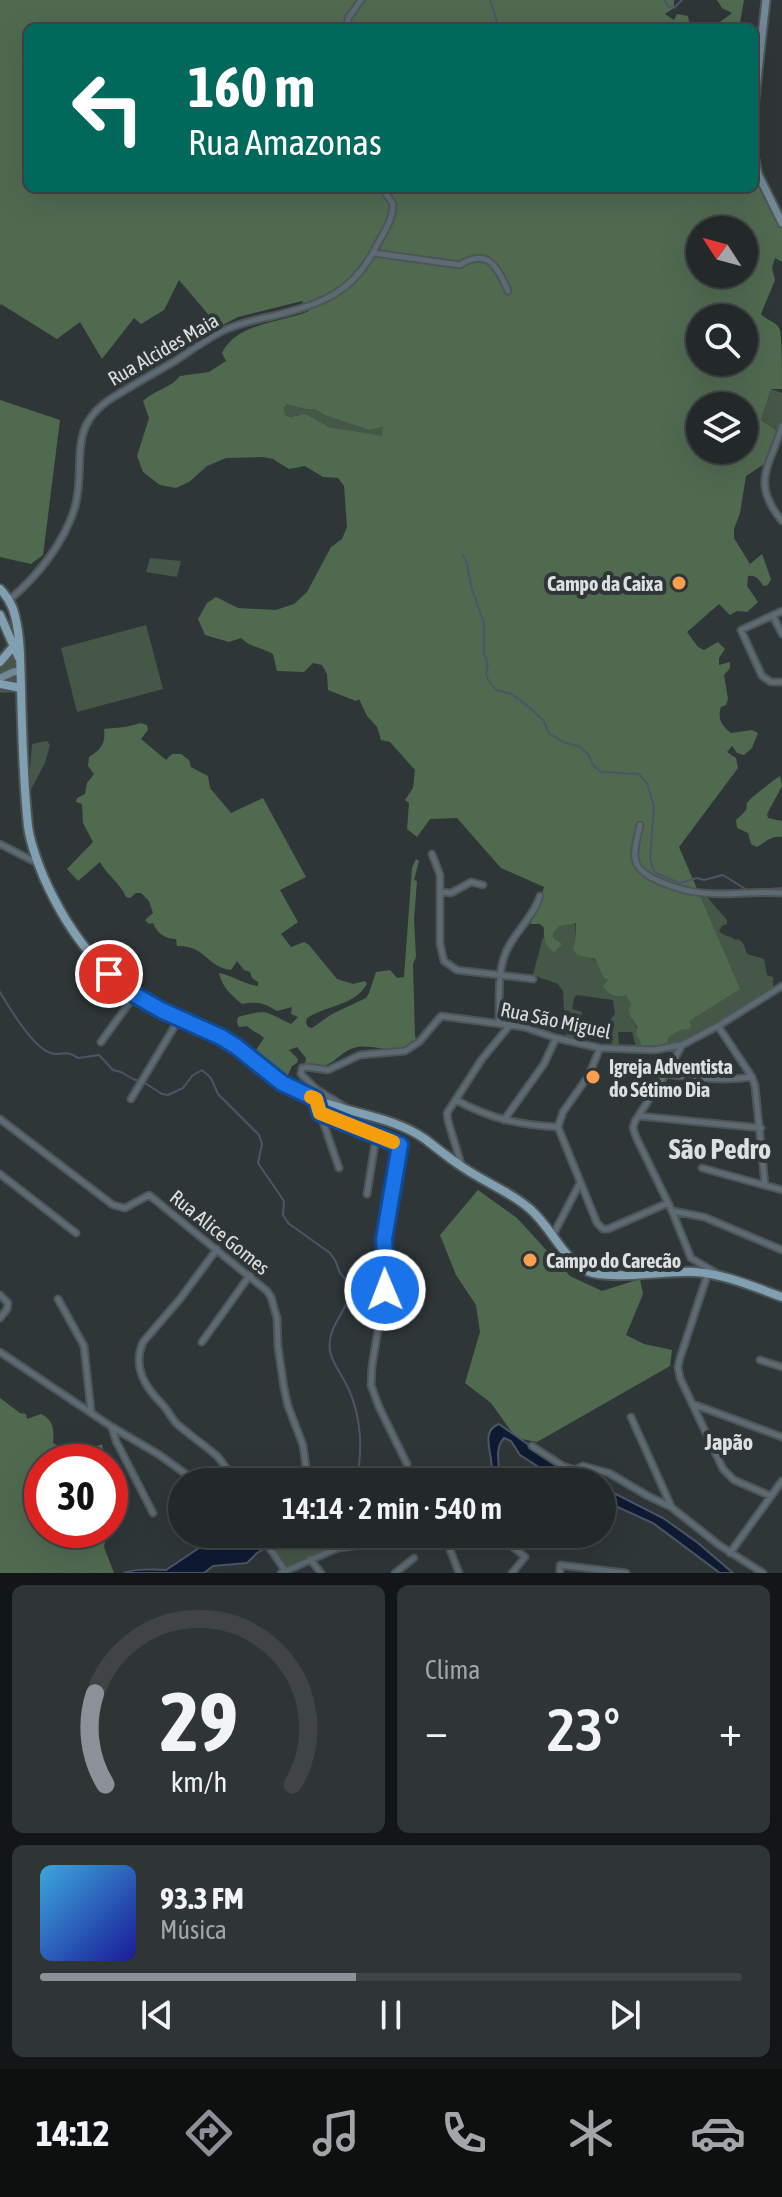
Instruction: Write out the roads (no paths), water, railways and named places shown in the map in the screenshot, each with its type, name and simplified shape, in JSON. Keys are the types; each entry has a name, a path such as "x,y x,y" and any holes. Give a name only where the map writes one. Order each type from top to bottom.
{"main road":[{"path":"0,589 9,600 16,623 28,826 38,863 54,899 75,937 99,965 135,995 229,1042 282,1083 316,1099 414,1133 463,1168 519,1200 541,1219 578,1264 598,1274 708,1273 782,1297"},
{"path":"0,615 20,658"},
{"path":"0,663 13,647"},
{"path":"0,684 21,688"}],"street":[{"path":"347,24 361,0"},
{"path":"758,72 766,0"},
{"path":"758,174 782,223"},
{"name":"Rua Alcides Maia","path":"9,600 33,579 71,519 79,486 81,437 89,418 113,397 227,329 303,307 338,293 374,253 393,212 393,204 385,192"},
{"path":"374,253 460,265 469,259 486,259 495,263 508,291"},
{"path":"782,426 781,438 764,486 767,501 782,521"},
{"path":"782,611 741,630 762,676 766,680 782,682"},
{"path":"773,616 782,634"},
{"path":"0,663 20,658"},
{"path":"0,678 20,671"},
{"path":"640,825 636,865 652,878 709,895 782,893"},
{"path":"0,844 38,863"},
{"path":"432,854 442,892 440,944 444,961 457,970 533,979"},
{"path":"442,892 455,891 471,882 483,885"},
{"path":"499,1023 502,963 507,949 540,896"},
{"name":"Rua São Miguel","path":"352,1111 306,1081 301,1074 302,1068 328,1070 360,1055 405,1051 419,1042 441,1016 530,1029 600,1048 654,1050 682,1045 782,986"},
{"path":"101,1042 135,995"},
{"path":"131,1099 179,1019"},
{"path":"463,1168 447,1117 449,1109 482,1059 510,1025"},
{"path":"718,1026 752,1077 757,1093 765,1185"},
{"path":"504,1120 544,1064 556,1038"},
{"path":"682,1045 633,1124 636,1137 691,1258 719,1275"},
{"path":"600,1048 589,1075 563,1112 558,1127 597,1223 608,1229 668,1203"},
{"path":"665,1074 722,1080 752,1077"},
{"path":"316,1099 339,1168"},
{"path":"456,1100 481,1114 522,1124 558,1127"},
{"path":"320,1113 400,1145 384,1239 386,1281 371,1385 407,1464"},
{"path":"639,1116 761,1128"},
{"name":"Rua Alice Gomes","path":"0,1119 113,1205 125,1208 149,1195 250,1275 271,1297 275,1308 284,1388 303,1445 306,1468"},
{"path":"367,1194 376,1137"},
{"path":"702,1168 782,1190"},
{"path":"0,1174 76,1233"},
{"path":"553,1235 580,1183"},
{"path":"672,1211 704,1217 782,1250"},
{"path":"217,1249 180,1299 144,1340 139,1368 143,1382 178,1424 215,1454 225,1468"},
{"path":"708,1273 678,1362 680,1378 727,1475 771,1496"},
{"path":"202,1342 250,1275"},
{"path":"0,1295 8,1301 8,1305 0,1318"},
{"path":"58,1299 84,1346 91,1412"},
{"path":"0,1352 178,1468"},
{"path":"760,1360 782,1367"},
{"path":"692,1403 782,1437"},
{"path":"631,1417 671,1507"},
{"path":"112,1427 116,1441 153,1513"},
{"path":"532,1446 563,1466 575,1470 583,1466 609,1473 671,1507 730,1553 763,1573"},
{"path":"730,1553 782,1481"},
{"path":"270,1548 285,1572 310,1559 343,1548"},
{"path":"449,1548 459,1573"},
{"path":"512,1573 525,1557 514,1548"},
{"path":"395,1573 414,1558"},
{"path":"310,1559 321,1573"},
{"path":"560,1573 560,1565 626,1573"}],"water":[{"path":"499,1424 563,1468 540,1468 520,1455 511,1441 504,1438 498,1453 499,1468 491,1468 488,1440 492,1428"},
{"path":"616,1494 663,1518 733,1573 720,1573 653,1523 616,1506"},
{"path":"199,1548 266,1548 247,1563 213,1566 204,1573 124,1573 166,1570"}],"waterway":[{"path":"490,0 498,24"},
{"path":"665,0 668,6 674,8 682,0"},
{"path":"462,554 484,623 486,673 496,690 512,694 530,708 543,720 549,733 563,742 580,747 601,772 639,774 647,783 654,807 650,859 656,873 680,883 723,875 747,890"},
{"path":"755,890 782,888"},
{"path":"0,992 28,1034 48,1052 78,1058 99,1055 113,1070 168,1095 183,1088 192,1076 202,1070 211,1078 218,1094 259,1135 262,1144 258,1163 284,1201 283,1215 288,1223 330,1253 340,1273 352,1287 331,1334 330,1351 349,1390 359,1424 358,1468"}],"place":[{"name":"Campo da Caixa","path":"679,583"},
{"name":"Igreja Adventista do Sétimo Dia","path":"593,1077"},
{"name":"Campo do Carecão","path":"530,1260"}],"district":[{"name":"São Pedro","path":"720,1149"},
{"name":"Japão","path":"729,1442"}]}
